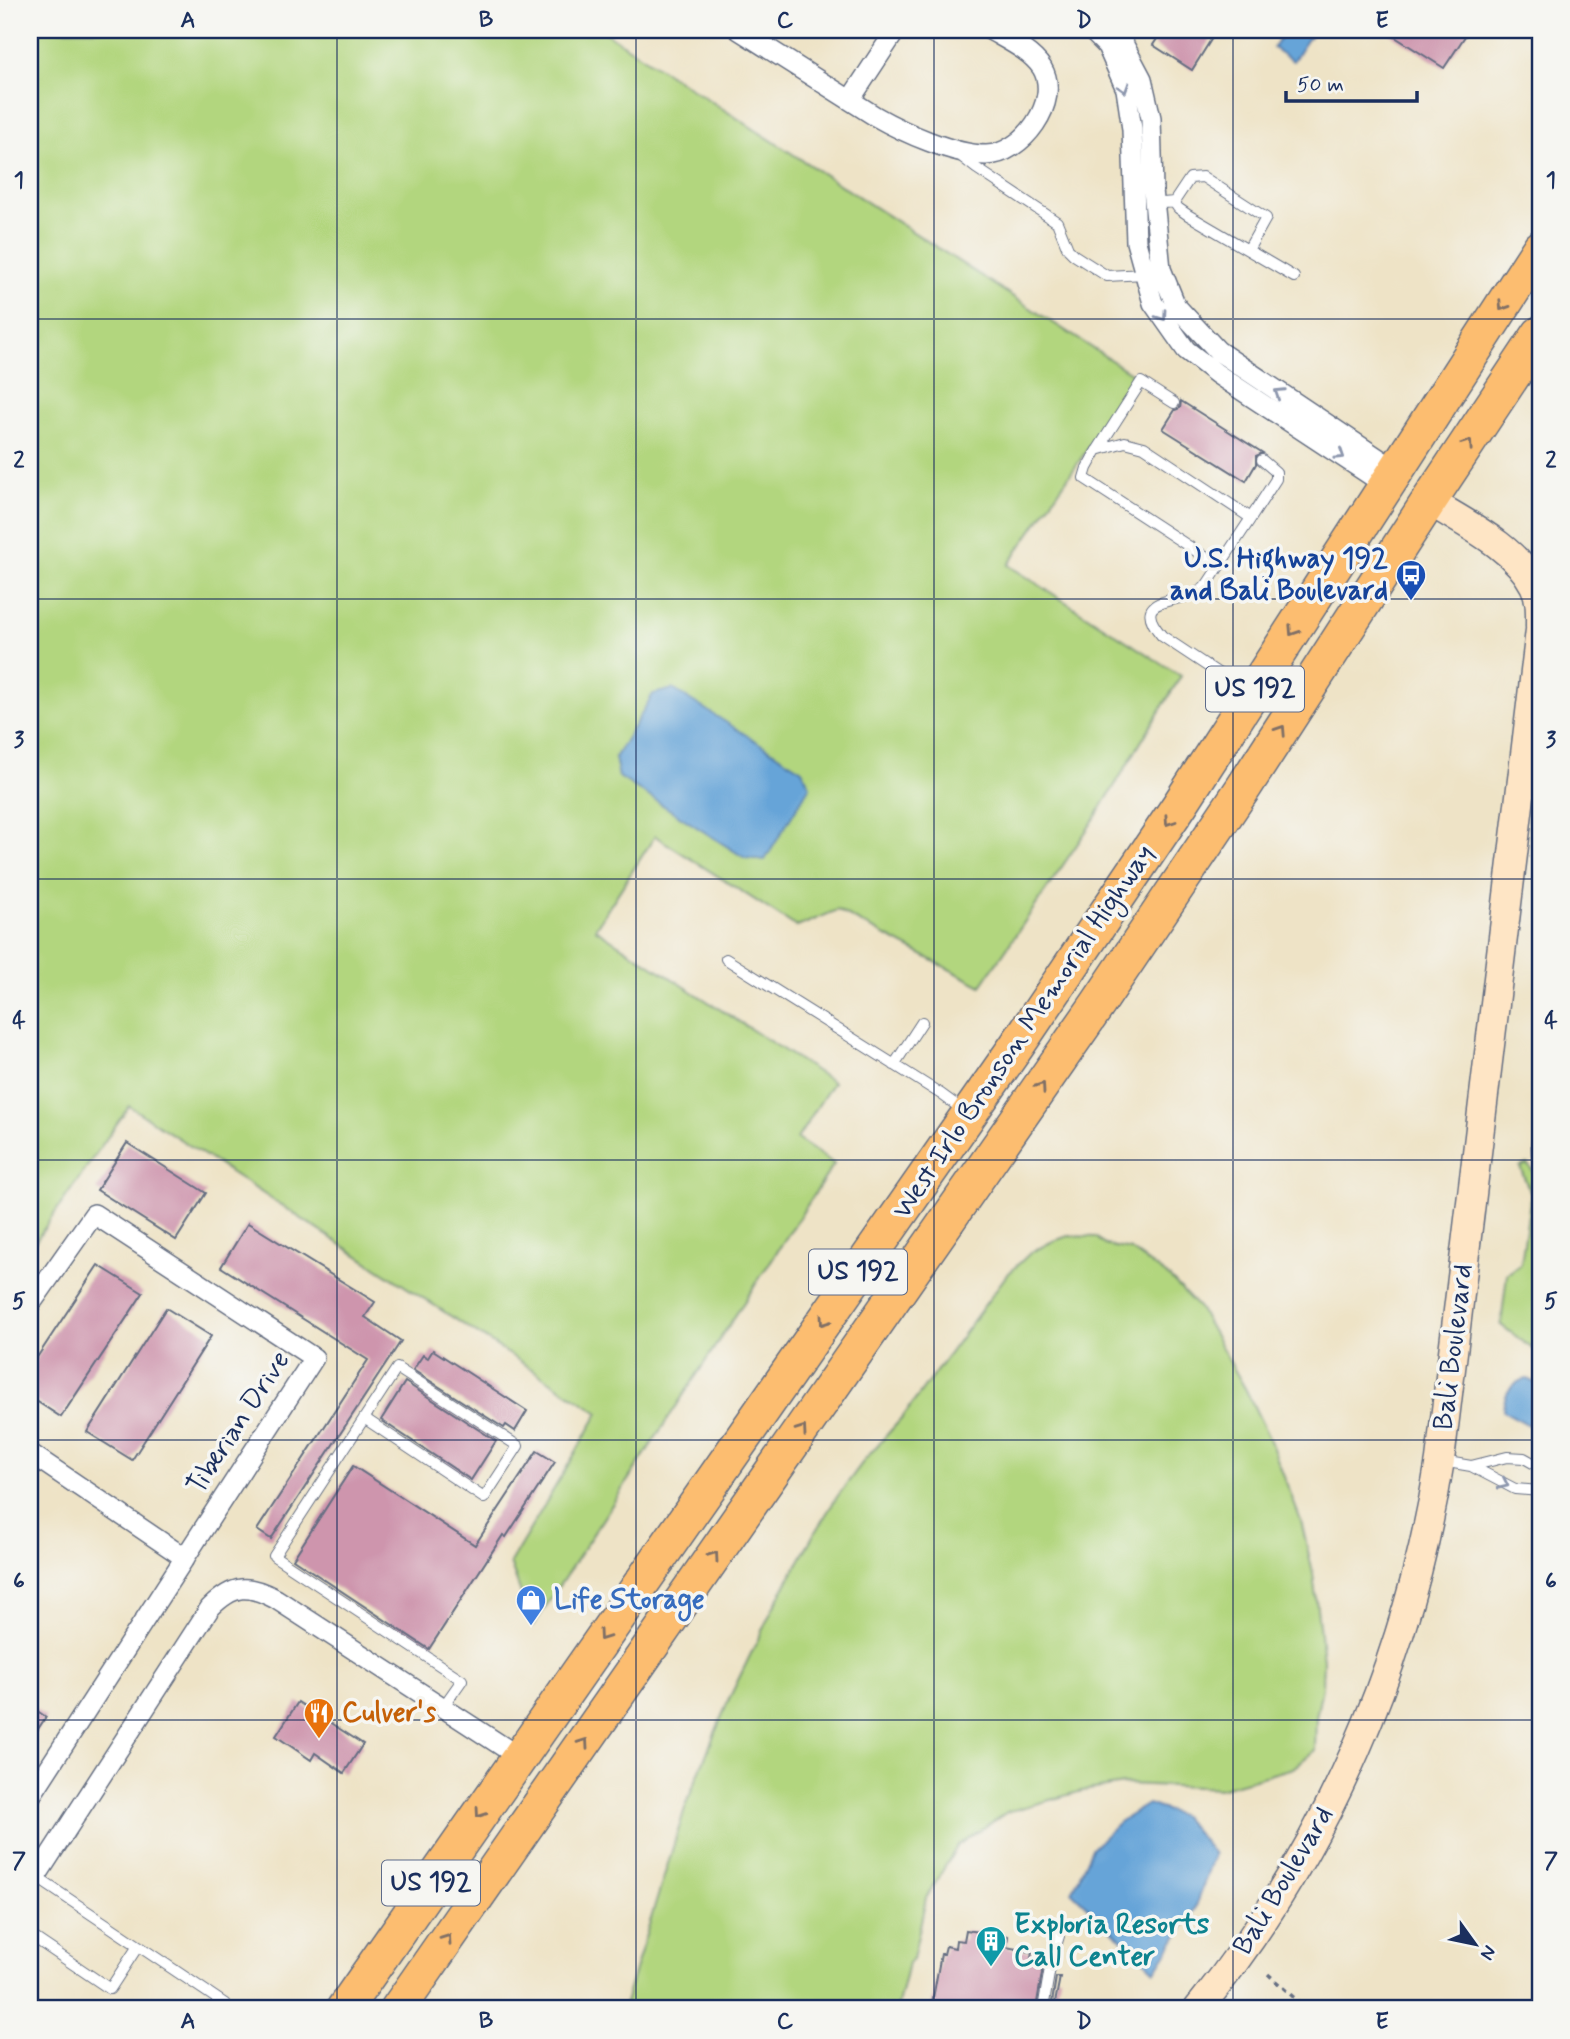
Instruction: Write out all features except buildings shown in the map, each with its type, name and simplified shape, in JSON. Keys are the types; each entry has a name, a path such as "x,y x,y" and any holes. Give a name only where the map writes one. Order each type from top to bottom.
{"highway":[{"name":"West Irlo Bronson Memorial Highway","path":"344,2009 1018,1044 1179,806 1540,248"},
{"name":"West Irlo Bronson Memorial Highway","path":"398,2009 1005,1139 1204,848 1429,501 1526,368 1540,334"},
{"path":"1429,501 1424,469 1441,402"},
{"path":"1391,561 1403,522 1403,500 1392,479"},
{"path":"1005,1139 999,1123 1000,1100 1018,1044"},
{"path":"946,1223 971,1156 969,1115"},
{"path":"561,1775 551,1760 550,1744 565,1690"},
{"path":"517,1839 523,1788 519,1757"}],"street":[{"path":"740,30 763,36 850,100 898,128 951,148 985,155 1005,152 1024,138 1038,119 1047,86 1041,66 1027,53 990,30"},
{"path":"850,100 896,30"},
{"path":"1091,30 1107,46 1126,89 1132,129 1136,242 1176,306 1218,351 1392,479"},
{"path":"1116,30 1143,79 1152,118 1164,203 1153,271"},
{"name":"Bali Boulevard","path":"1198,2009 1248,1943 1286,1885 1332,1802 1357,1749 1399,1640 1427,1534 1440,1460 1540,629 1540,606 1533,563 1510,554 1429,501"},
{"name":"Tiberian Drive","path":"30,1305 94,1214 314,1358 30,1797"},
{"path":"30,1452 185,1558"},
{"path":"33,1881 210,1608 220,1598 243,1587 276,1599 519,1757"}],"lane":[{"path":"951,148 1057,222 1068,249 1107,276 1153,271"},
{"path":"1164,203 1189,178 1203,177 1266,218 1248,250"},
{"path":"1135,204 1164,203 1178,208 1294,277"},
{"path":"1174,403 1141,382 1097,450 1084,478 1219,566"},
{"path":"1097,450 1125,442 1144,447 1251,518"},
{"path":"1251,695 1163,636 1154,627 1150,615 1159,603 1200,591 1208,583 1276,479 1276,472 1262,460"},
{"path":"726,959 941,1094 969,1115"},
{"path":"894,1065 922,1021"},
{"path":"1540,1117 1536,1149 1540,1167"},
{"path":"364,1419 484,1498 518,1446 397,1368 274,1556 462,1680 443,1707"},
{"path":"1471,1466 1507,1457 1524,1458 1540,1467"},
{"path":"1440,1460 1471,1466 1515,1489 1540,1491"},
{"path":"33,1881 225,2004 221,2009"},
{"path":"1043,2009 1051,1962 1059,1936"},
{"path":"36,1939 110,1989 138,1946"},
{"path":"30,2000 44,2009"}],"path":[{"path":"1268,1974 1304,2009"}],"green space":[{"path":"30,30 601,30 1137,377 1008,565 1181,676 1095,818 981,986 837,910 797,927 655,836 595,929 833,1082 797,1139 834,1164 533,1626 510,1563 599,1413 129,1106 30,1249","holes":["615,758 745,858 619,777"]},
{"path":"1527,1164 1540,1186 1537,1195 1540,1198 1540,1351 1533,1349 1501,1325 1507,1274 1521,1264 1531,1194 1520,1167"},
{"path":"1068,1236 1096,1237 1105,1245 1131,1250 1169,1277 1199,1308 1246,1390 1269,1438 1301,1521 1313,1573 1323,1660 1315,1750 1293,1768 1223,1788 1123,1784 1082,1791 1007,1812 958,1845 926,1898 913,1959 908,1963 897,2009 623,2009 687,1802 728,1701 773,1608 815,1532 866,1458 902,1418 1006,1276 1030,1253"}],"water":[{"path":"1285,30 1314,30 1293,61 1273,48"},
{"path":"673,689 802,770 810,786 765,860 745,858 619,777 615,758 653,694"},
{"path":"1527,1379 1540,1385 1540,1431 1503,1411 1512,1386"},
{"path":"1148,1804 1182,1816 1214,1854 1195,1909 1155,1971 1072,1892 1092,1848 1119,1822"}],"place":[{"name":"U.S. Highway 192 and Bali Boulevard","path":"1411,602"},
{"name":"Life Storage","path":"531,1627"},
{"name":"Culver's","path":"319,1740"},
{"name":"Exploria Resorts Call Center","path":"991,1968"}]}
